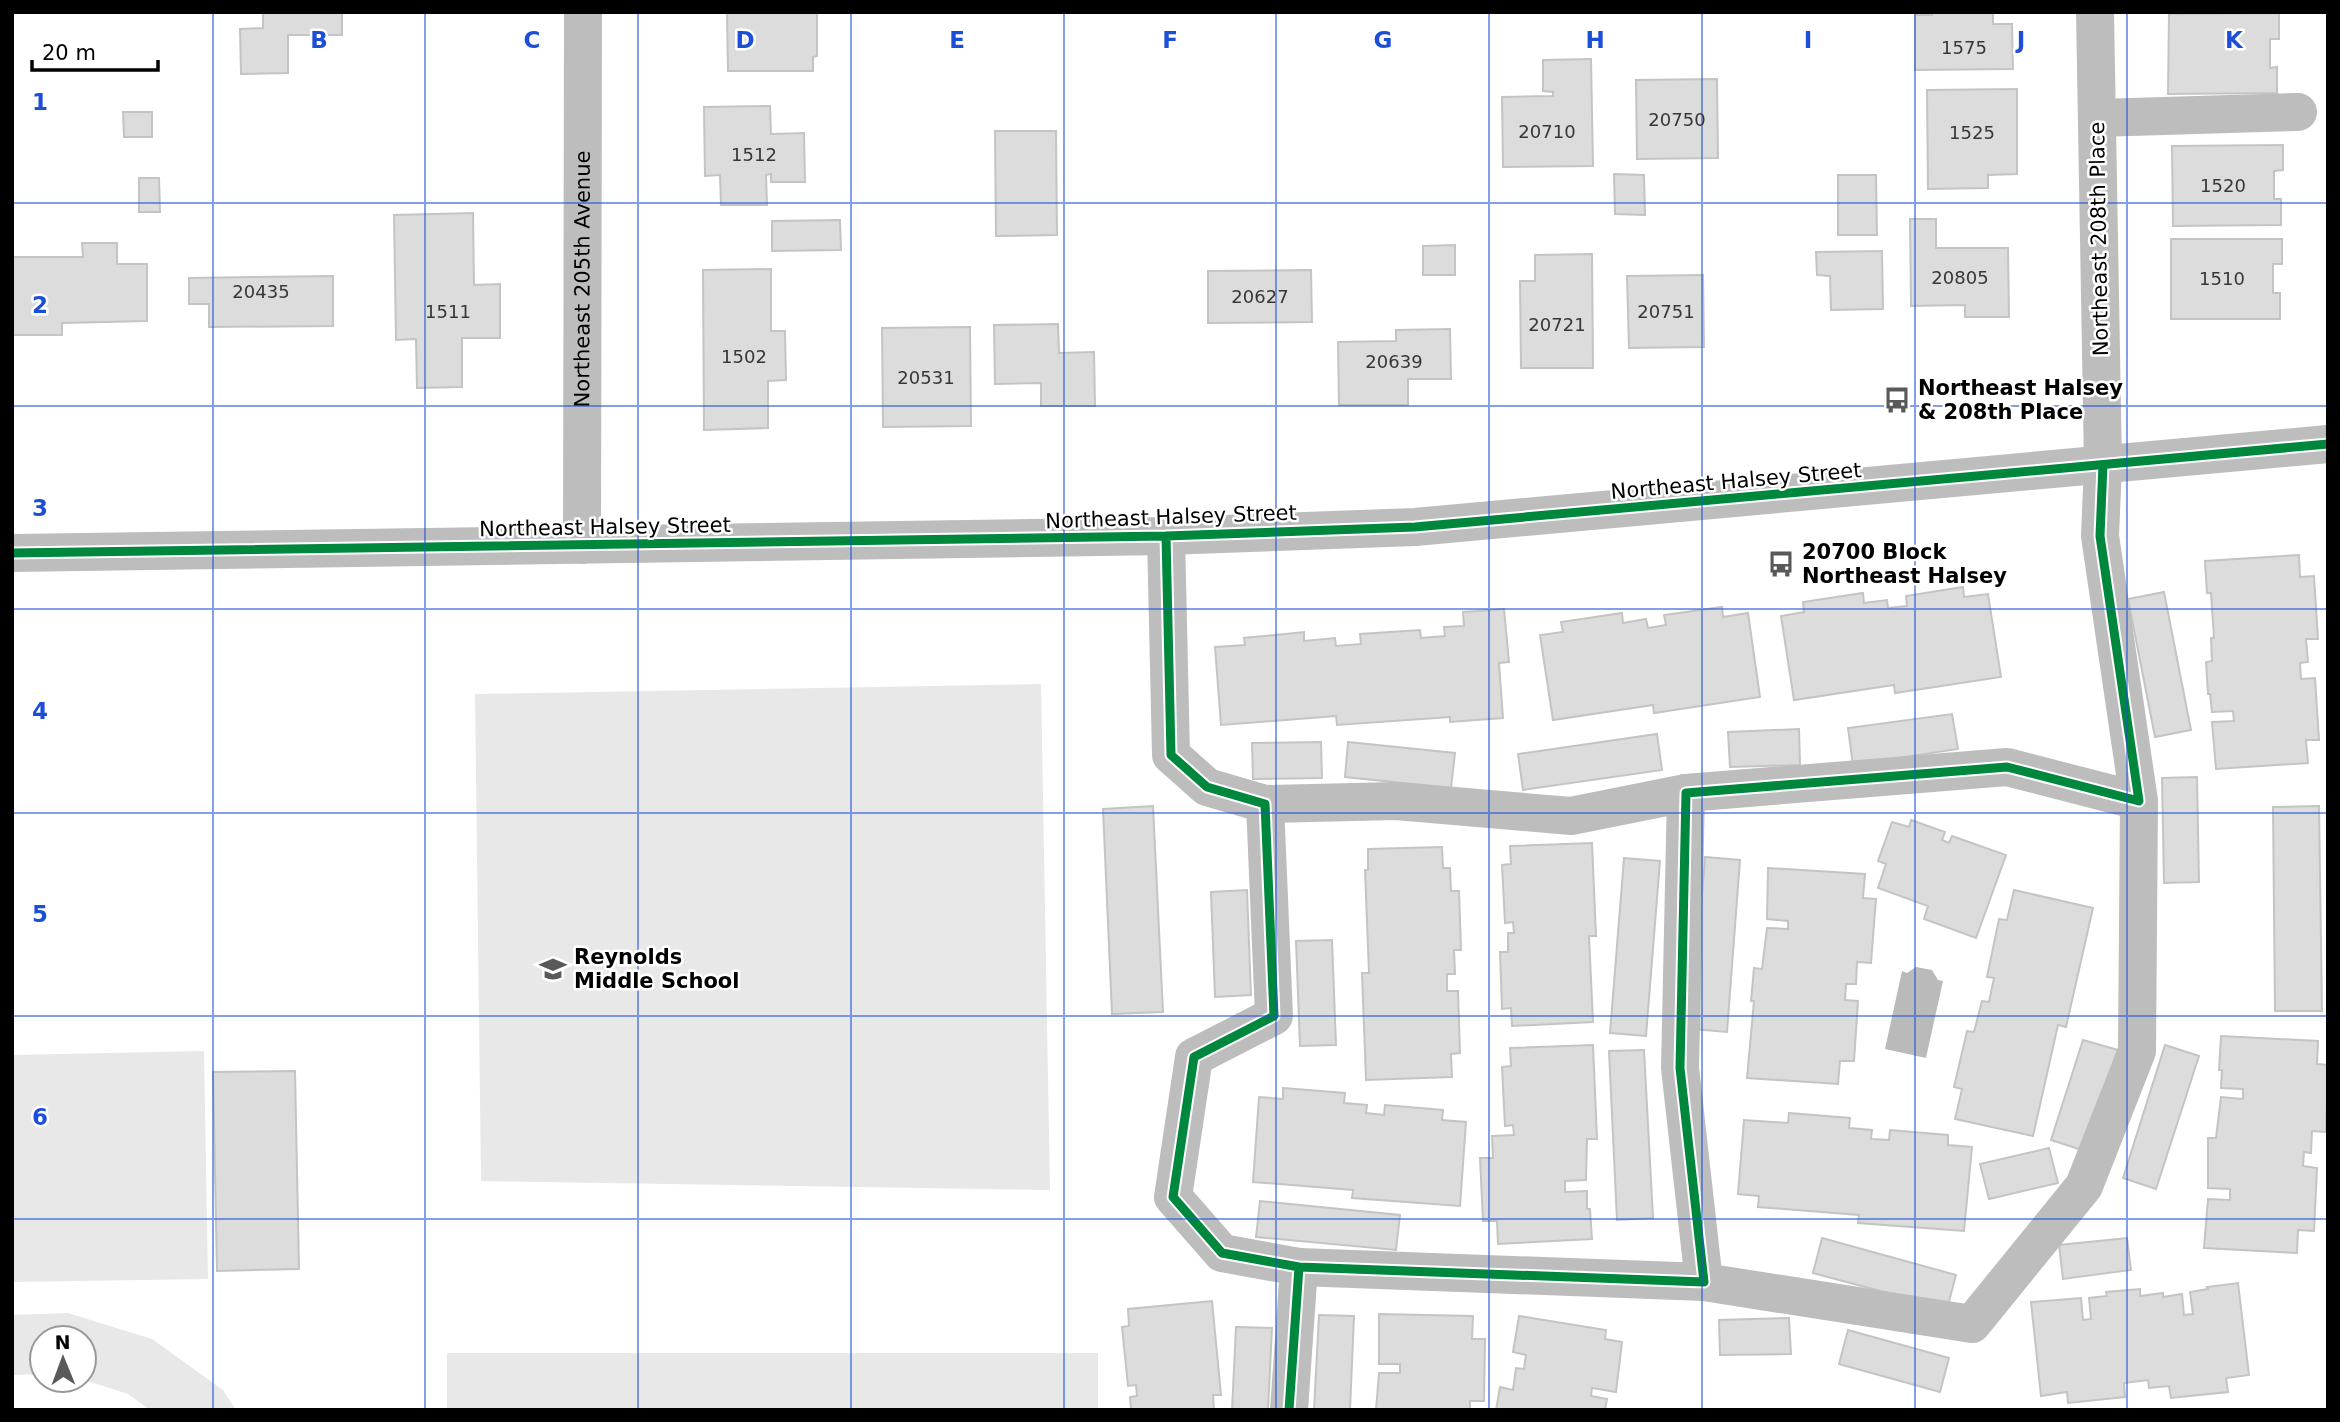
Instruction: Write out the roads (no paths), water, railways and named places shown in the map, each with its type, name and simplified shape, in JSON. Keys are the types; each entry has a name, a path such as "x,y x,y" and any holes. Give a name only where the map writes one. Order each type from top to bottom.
{"street":[{"name":"Northeast 205th Avenue","path":"582,545 583,12"},
{"name":"Northeast 208th Place","path":"1704,1282 1972,1324 2084,1186 2137,1051 2139,801 2100,536 2103,466 2095,12"},
{"path":"2097,118 2298,112"},
{"name":"Northeast Halsey Street","path":"12,552 1166,536 1415,527 2328,444"},
{"path":"1166,536 1171,755 1207,787 1265,804 1396,801 1571,816 1686,793 2007,768 2139,801"},
{"path":"1265,804 1274,1016 1194,1057 1173,1197 1222,1253 1299,1267 1704,1282 1679,1068 1686,793"},
{"path":"1289,1410 1299,1267"}],"place":[{"name":"Northeast Halsey & 208th Place","path":"1897,400"},
{"name":"20700 Block Northeast Halsey","path":"1781,564"},
{"name":"Reynolds Middle School","path":"553,969"}]}
